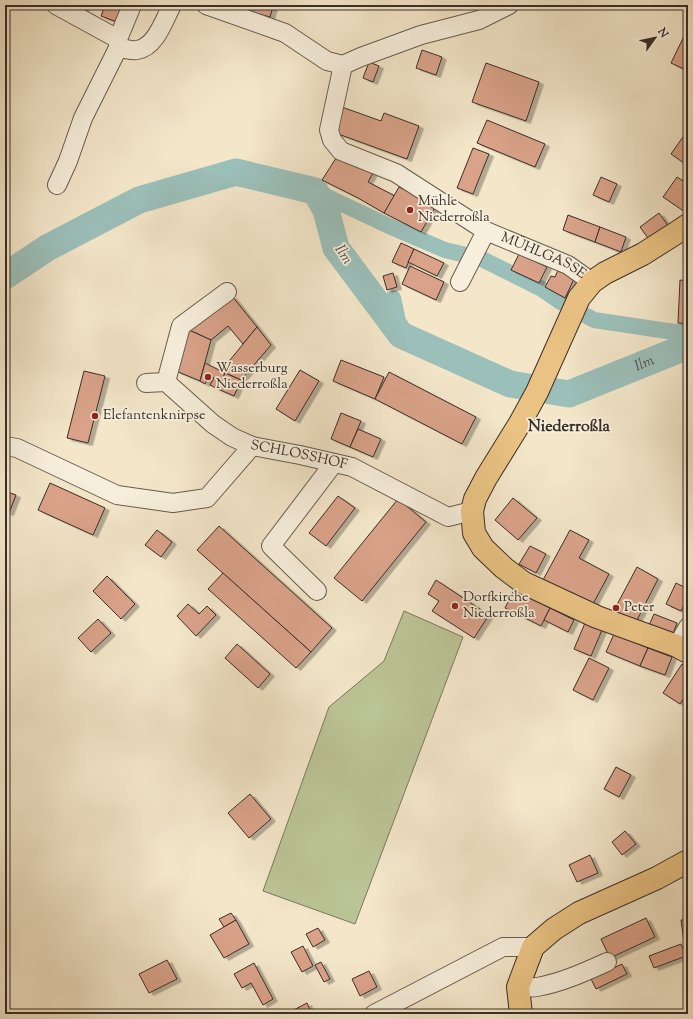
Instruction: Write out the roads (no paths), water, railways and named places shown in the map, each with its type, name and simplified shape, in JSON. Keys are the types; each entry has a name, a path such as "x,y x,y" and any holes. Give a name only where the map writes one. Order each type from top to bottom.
{"main road":[{"path":"682,649 597,617 524,583 504,568 483,548 474,533 472,511 475,499 486,478 537,392 579,298 592,282 605,273 643,254 688,225"},
{"path":"521,1014 518,987 533,947 554,929 579,913 657,878 688,861"}],"street":[{"path":"56,5 118,43 136,50 148,46 155,37 172,5"},
{"path":"57,185 68,161 83,118 118,43 132,5"},
{"path":"206,5 285,33 327,61 342,65 421,35 479,20 504,6"},
{"name":"MÜHLGASSE","path":"342,65 329,130 332,140 342,151 396,173 486,231 568,265 592,282"},
{"path":"464,274 486,231"},
{"path":"166,382 181,326 227,292"},
{"path":"146,383 166,382 213,424 232,437 252,446"},
{"name":"SCHLOSSHOF","path":"5,446 17,448 117,495 173,503 207,498 252,446 352,467 448,517 472,511"},
{"path":"317,591 271,546 334,463"},
{"path":"682,649 688,627"},
{"path":"374,1014 503,947 533,947"},
{"path":"518,987 536,987 587,971 607,962"}],"waterway":[{"name":"Ilm","path":"5,276 47,248 139,200 236,172 315,191 326,210 336,248 401,335 510,384 569,394 688,346"},
{"path":"315,191 391,227 445,250 482,259 540,288 559,301 594,320 674,332 688,331"},
{"path":"393,298 401,335"}],"place":[{"name":"Mühle Niederroßla","path":"410,210"},
{"name":"Wasserburg Niederroßla","path":"208,377"},
{"name":"Elefantenknirpse","path":"95,416"},
{"name":"Dorfkirche Niederroßla","path":"455,606"},
{"name":"Peter","path":"616,608"}],"district":[{"name":"Niederroßla","path":"569,427"}]}
